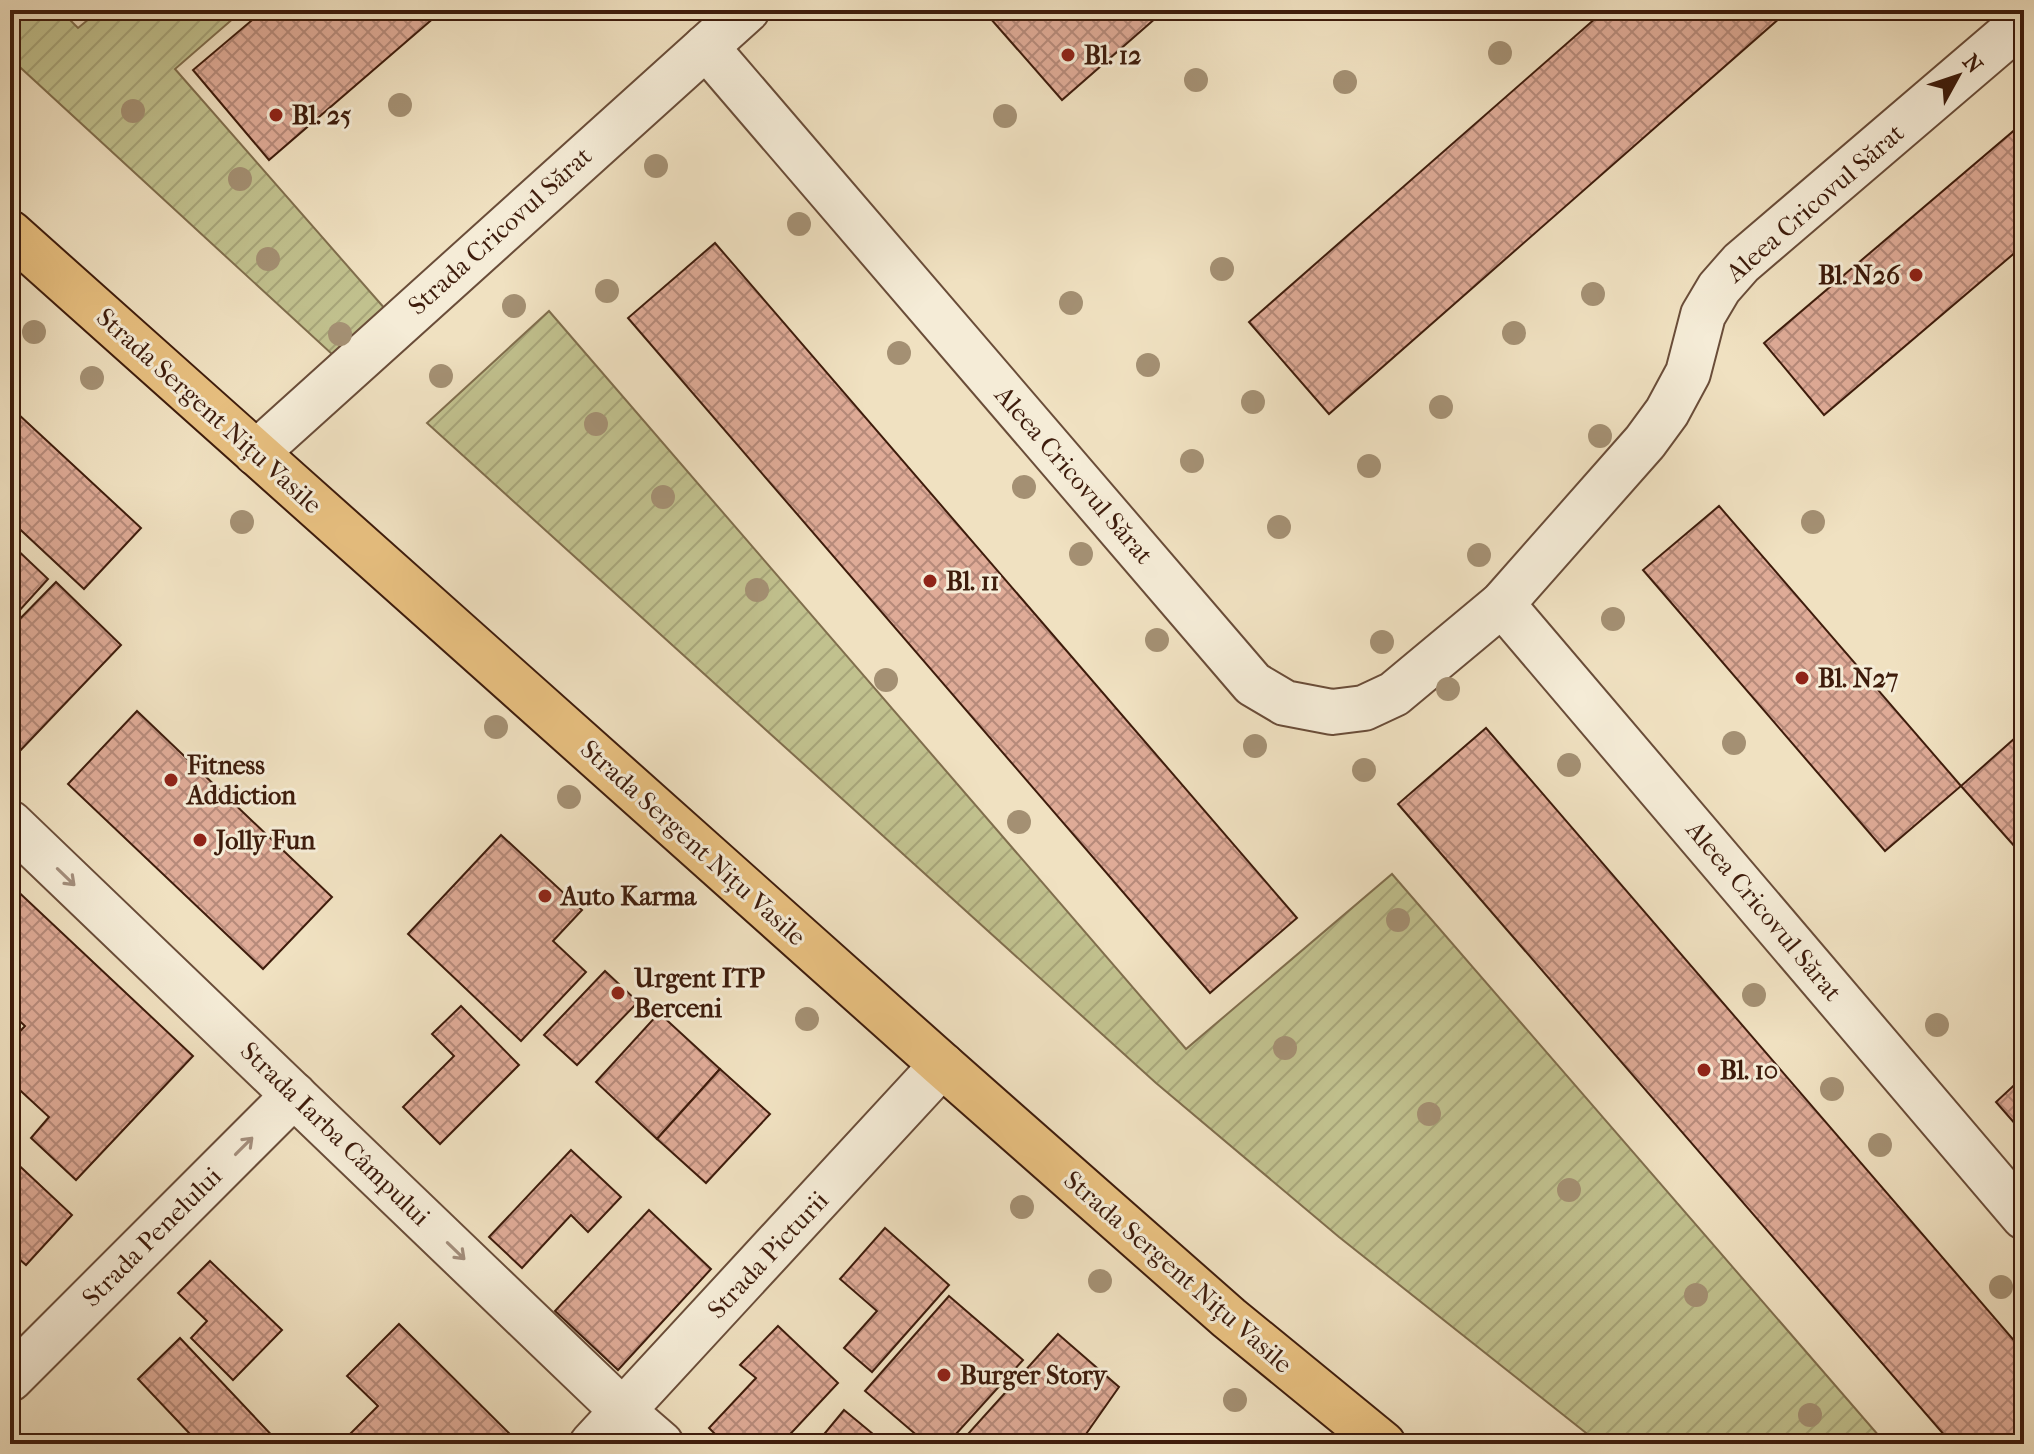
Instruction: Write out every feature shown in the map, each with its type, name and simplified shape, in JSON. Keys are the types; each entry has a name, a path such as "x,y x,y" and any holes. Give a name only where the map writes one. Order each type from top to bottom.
{"main road":[{"name":"Strada Sergent Nițu Vasile","path":"10,233 942,1065 1229,1318 1383,1444"}],"street":[{"name":"Strada Cricovul Sărat","path":"256,453 747,10"},
{"name":"Aleea Cricovul Sărat","path":"706,47 1253,684 1285,703 1332,712 1364,708 1394,694 1502,604 1645,442 1667,412 1688,373 1703,315 1719,288 1741,263 2024,21"},
{"name":"Aleea Cricovul Sărat","path":"1502,604 2024,1217"},
{"name":"Strada Iarba Câmpului","path":"10,823 661,1444"},
{"name":"Strada Picturii","path":"592,1444 942,1065"},
{"name":"Strada Penelului","path":"19,1353 294,1095"}],"green space":[{"path":"10,10 60,10 78,28 100,10 243,10 175,69 386,310 334,356 10,58"},
{"path":"549,311 1186,1049 1392,874 1886,1444 1600,1444 1339,1237 1156,1083 427,423"}],"building":[{"name":"Bl. 25","path":"264,10 443,10 269,160 193,70"},
{"name":"Bl. 12","path":"983,10 1165,10 1062,100"},
{"path":"1605,10 1789,10 1329,414 1249,322"},
{"name":"Bl. N26","path":"2024,122 2024,245 1824,415 1764,343"},
{"name":"Bl. 11","path":"715,243 1297,918 1210,993 628,318"},
{"path":"17,413 141,528 84,589 10,520 10,421"},
{"name":"Bl. N27","path":"1719,506 1961,786 1885,851 1643,570"},
{"path":"10,543 48,579 10,621"},
{"path":"56,582 121,645 16,755 10,749 10,629"},
{"name":"Jolly Fun","path":"137,711 332,897 263,969 68,784"},
{"name":"Bl. 10","path":"1486,728 2024,1352 2024,1441 2021,1444 1952,1444 1398,804"},
{"path":"2024,730 2024,857 1961,786"},
{"path":"501,835 582,910 553,941 586,972 521,1041 408,934"},
{"path":"10,884 193,1056 76,1180 31,1138 49,1117 10,1081 10,1042 25,1026 10,1012"},
{"path":"605,971 638,1002 577,1065 544,1035"},
{"path":"461,1006 519,1065 440,1144 403,1107 454,1056 432,1034"},
{"path":"659,1013 720,1069 657,1139 596,1082"},
{"path":"720,1069 770,1114 706,1183 657,1139"},
{"path":"2024,1076 2024,1134 1996,1102"},
{"path":"571,1150 621,1197 588,1232 571,1215 522,1268 489,1237"},
{"path":"10,1157 72,1215 26,1265 10,1251"},
{"path":"649,1210 711,1269 618,1370 555,1311"},
{"path":"885,1228 949,1285 872,1372 844,1348 877,1311 840,1279"},
{"path":"210,1261 282,1330 233,1380 191,1338 207,1321 178,1293"},
{"name":"Burger Story","path":"949,1296 1023,1360 947,1444 927,1444 865,1391"},
{"path":"399,1324 520,1444 340,1444 378,1406 347,1376"},
{"path":"778,1326 838,1383 781,1444 725,1444 709,1428 756,1378 740,1365"},
{"path":"1058,1334 1119,1387 1079,1444 959,1444"},
{"path":"180,1338 280,1444 182,1444 191,1435 138,1379"},
{"path":"844,1410 885,1444 816,1444"}],"place":[{"name":"Bl. 12","path":"1068,55"},
{"name":"Bl. 25","path":"276,115"},
{"name":"Bl. N26","path":"1916,275"},
{"name":"Bl. 11","path":"930,581"},
{"name":"Bl. N27","path":"1802,678"},
{"name":"Fitness Addiction","path":"171,780"},
{"name":"Jolly Fun","path":"200,840"},
{"name":"Auto Karma","path":"545,896"},
{"name":"Urgent ITP Berceni","path":"618,993"},
{"name":"Bl. 10","path":"1704,1070"},
{"name":"Burger Story","path":"944,1375"}]}
